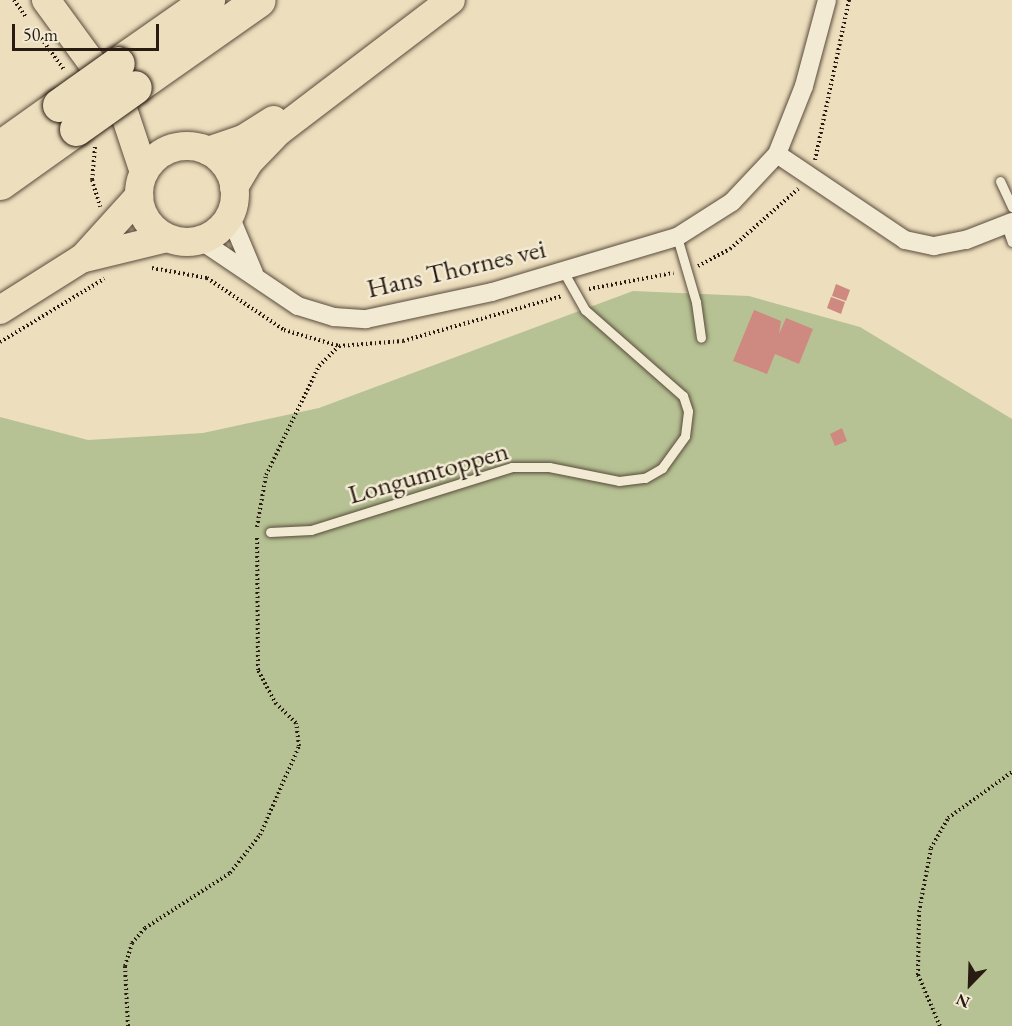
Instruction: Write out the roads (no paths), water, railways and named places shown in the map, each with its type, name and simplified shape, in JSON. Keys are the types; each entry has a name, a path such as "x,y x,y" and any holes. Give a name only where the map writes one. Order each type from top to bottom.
{"highway":[{"path":"125,85 208,0"},
{"path":"0,147 68,117 125,85 259,0"},
{"path":"0,183 68,117"}],"main road":[{"path":"46,0 179,147"},
{"path":"81,259 142,184 159,155 179,147 208,151 233,144 271,122 431,0"},
{"path":"0,310 81,259 167,237 200,240 214,233 230,216 234,188 249,162 279,131 451,0"},
{"path":"125,85 147,220 167,237"},
{"path":"208,151 228,170 234,188"}],"street":[{"name":"Hans Thornes vei","path":"200,240 254,273 298,306 334,317 366,319 471,297 677,237 732,202 777,154 804,86 827,0"},
{"path":"777,154 905,240 934,246 966,240 1010,224"},
{"path":"230,216 254,273"}],"lane":[{"path":"1000,181 1010,224"},
{"path":"677,237 689,270 701,338"},
{"name":"Longumtoppen","path":"270,532 312,530 513,467 549,467 619,481 645,478 662,468 685,436 688,411 683,396 585,310 563,271"}]}
